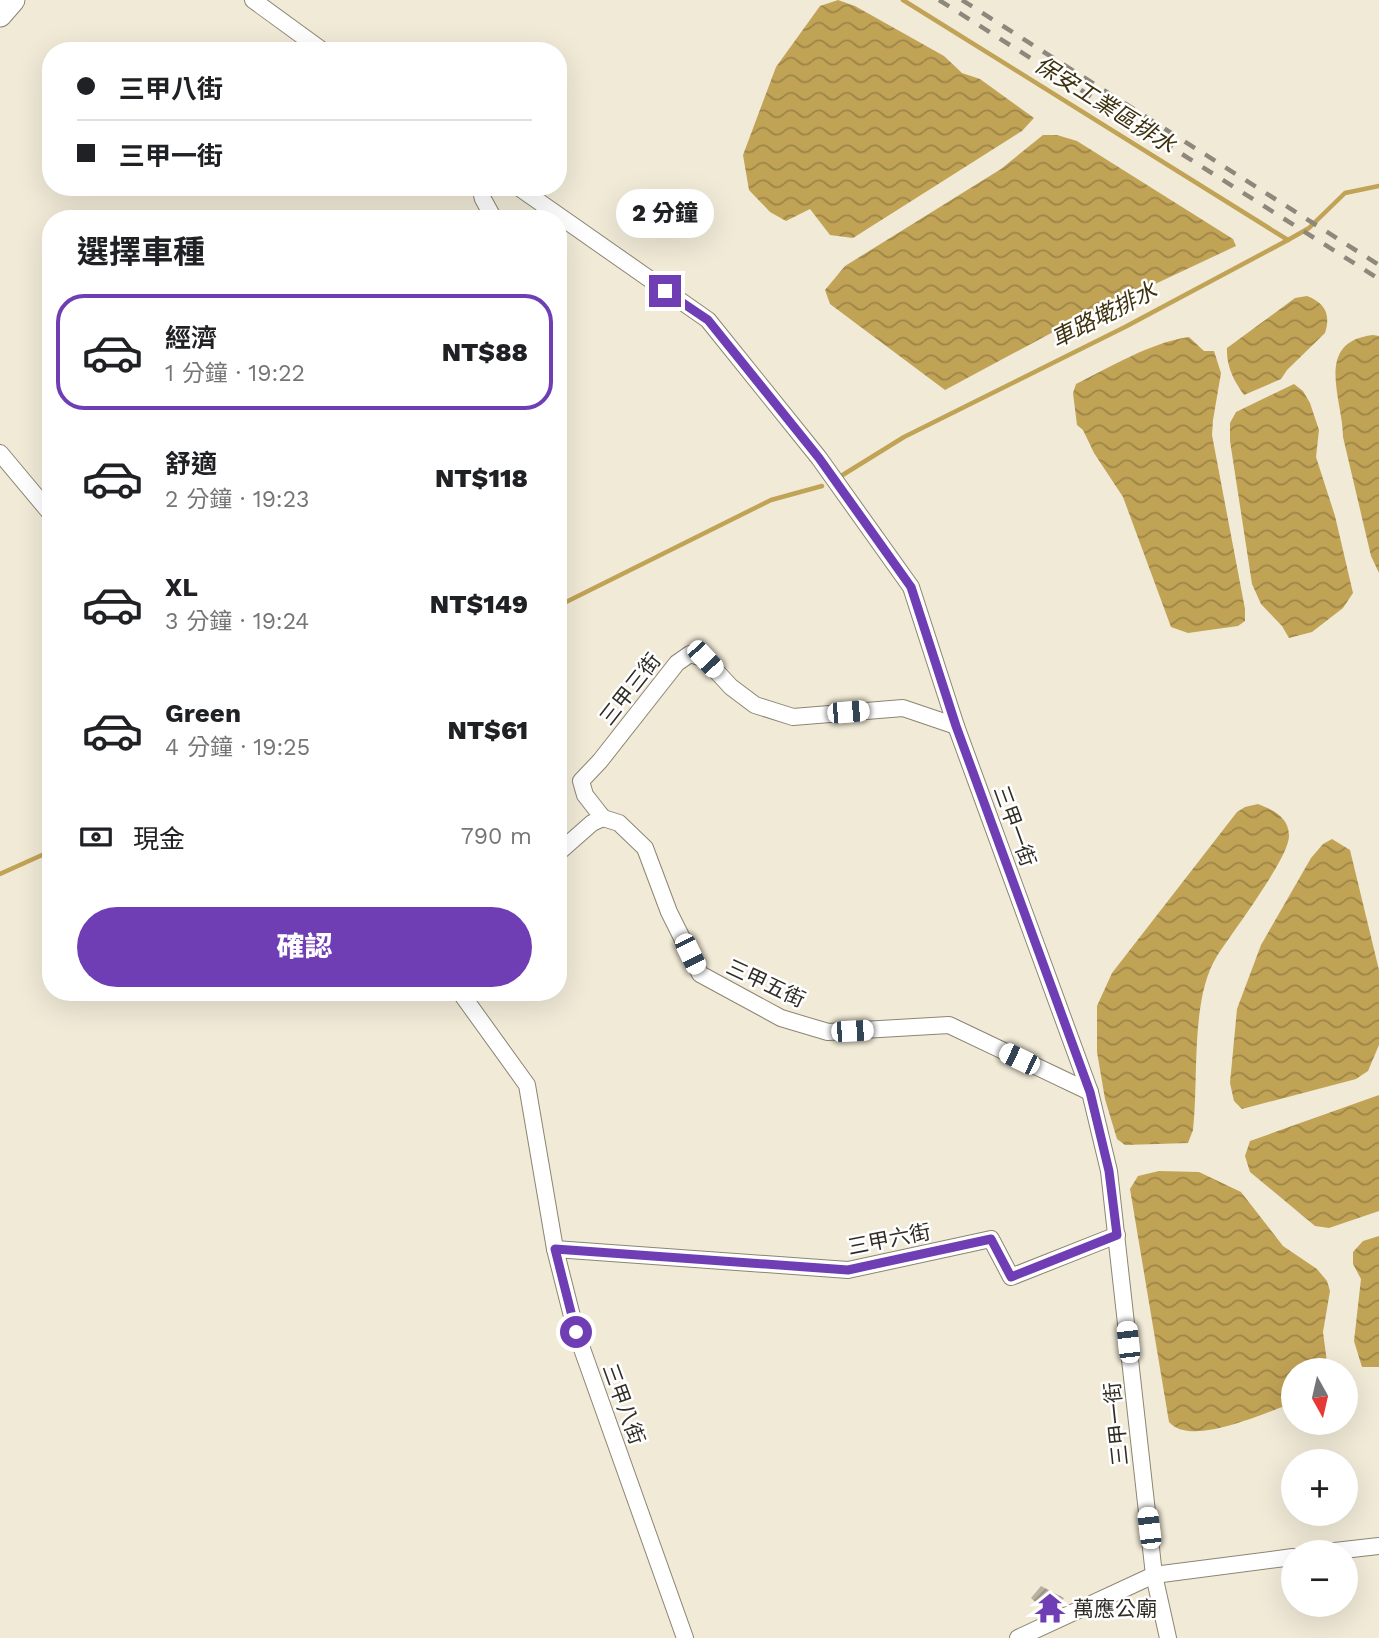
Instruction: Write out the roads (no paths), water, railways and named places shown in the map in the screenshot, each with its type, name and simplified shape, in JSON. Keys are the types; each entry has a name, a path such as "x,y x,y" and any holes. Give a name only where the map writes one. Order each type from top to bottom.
{"main road":[{"path":"0,15 13,0"}],"street":[{"path":"253,0 311,42"},
{"name":"三甲一街","path":"531,196 551,210"},
{"name":"三甲一街","path":"567,221 708,320 819,458 911,587 956,726 1090,1092 1109,1171 1154,1575 1168,1638"},
{"path":"0,453 42,503"},
{"name":"三甲三街","path":"603,818 585,795 581,781 600,761 677,663 690,654 705,659 731,687 755,705 793,717 903,708 956,726"},
{"path":"567,845 592,822 603,818"},
{"name":"三甲五街","path":"603,818 619,823 645,848 669,912 700,974 781,1018 828,1032 949,1025 1090,1092"},
{"name":"三甲八街","path":"466,1001 527,1085 555,1249 576,1332 685,1638"},
{"name":"三甲六街","path":"555,1249 848,1270 991,1239 1011,1277 1117,1235"},
{"path":"1358,1548 1379,1546"},
{"path":"1018,1638 1154,1575 1281,1559"}],"water":[{"path":"838,0 855,6 944,56 962,73 980,79 1034,118 1022,131 853,238 830,235 810,209 786,221 770,212 749,190 743,155 776,67 820,6"},
{"path":"1043,135 1057,135 1077,141 1233,239 1236,246 1055,331 945,390 830,304 825,290 845,266 1001,169"},
{"path":"1307,296 1325,310 1325,333 1281,379 1244,395 1231,373 1227,348 1295,298"},
{"path":"1379,336 1379,573 1371,556 1343,437 1336,374 1337,360 1343,349 1354,340"},
{"path":"1189,337 1204,351 1214,351 1221,373 1212,435 1245,621 1238,626 1188,633 1171,627 1123,497 1094,453 1083,430 1077,425 1073,393 1076,384 1131,356 1159,344"},
{"path":"1294,384 1303,391 1310,403 1319,430 1316,457 1335,516 1353,593 1343,608 1312,632 1289,638 1282,626 1261,604 1252,584 1230,441 1230,423 1236,412"},
{"path":"1258,804 1283,819 1289,836 1287,847 1208,974 1199,1017 1195,1110 1193,1130 1188,1143 1125,1145 1117,1139 1105,1099 1097,1052 1097,1006 1112,973 1237,812"},
{"path":"1332,839 1350,850 1379,970 1379,1045 1368,1071 1356,1079 1242,1109 1234,1101 1230,1083 1237,1009 1261,945 1311,858 1323,844"},
{"path":"1379,1095 1379,1211 1329,1228 1315,1226 1250,1172 1245,1156 1250,1141"},
{"path":"1159,1171 1199,1172 1241,1192 1283,1246 1317,1269 1327,1281 1330,1291 1323,1332 1326,1358 1281,1358 1281,1408 1211,1430 1180,1429 1169,1422 1130,1189 1138,1176"},
{"path":"1379,1236 1379,1367 1362,1367 1354,1341 1361,1279 1353,1264 1353,1252 1363,1241"}],"waterway":[{"name":"保安工業區排水","path":"903,0 1288,240"},
{"name":"車路墘排水","path":"841,476 904,437 1125,327 1288,240 1309,228 1345,193 1379,186"},
{"name":"車路墘排水","path":"567,602 771,500 822,486"},
{"name":"車路墘排水","path":"0,874 42,855"}],"railway":[{"path":"939,0 1379,279"},
{"path":"962,0 1379,265"}],"place":[{"name":"萬應公廟","path":"1050,1608"}]}
